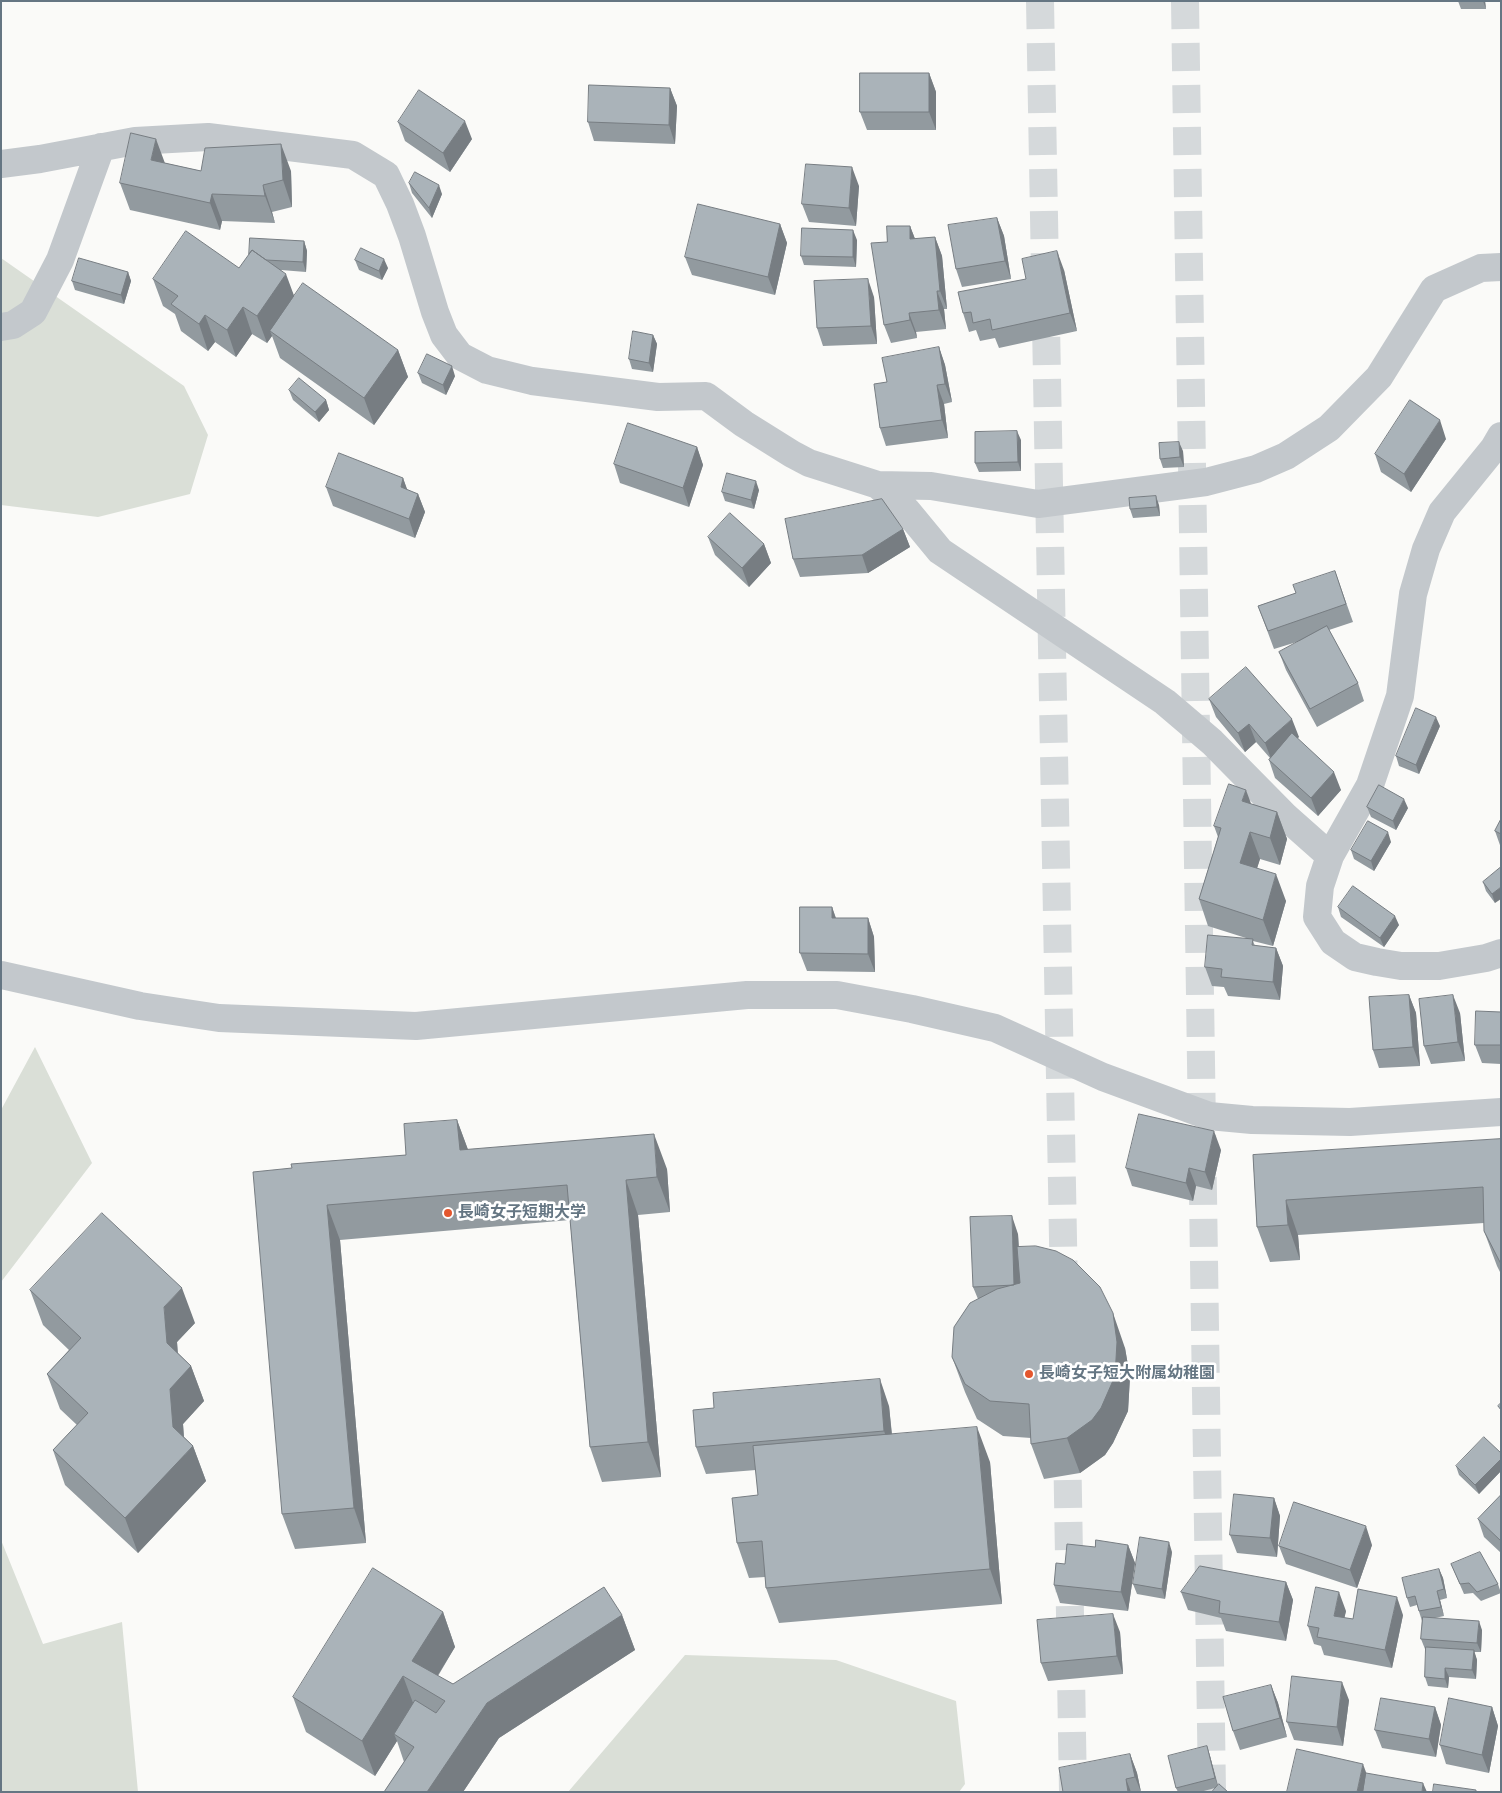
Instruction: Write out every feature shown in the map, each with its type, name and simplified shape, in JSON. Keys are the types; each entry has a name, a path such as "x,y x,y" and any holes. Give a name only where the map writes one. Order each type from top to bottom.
{"street":[{"path":"5,159 135,141 208,137 352,155 386,175 400,204 412,236 444,335 460,356 487,370 532,381 658,397 706,396 744,424 792,454 809,462 878,485 931,486 1038,504 1206,482 1256,468 1286,456 1328,428 1379,377 1434,289 1482,268 1501,267"},
{"path":"1,327 13,325 34,312 60,260 101,147"},
{"path":"1501,436 1494,448 1442,512 1426,549 1413,594 1400,696 1370,785 1330,856 1320,886 1317,917 1333,942 1355,957 1401,966 1439,966 1486,958 1501,953"},
{"path":"878,485 907,511 940,551 1165,702 1212,742 1286,817 1330,856"},
{"path":"1,976 140,1006 219,1018 416,1026 747,995 837,995 912,1009 995,1028 1102,1078 1209,1116 1252,1120 1350,1122 1501,1112"}],"shaded area":[{"path":"1,258 184,386 208,435 190,494 98,517 1,505"},
{"path":"35,1047 92,1163 1,1282 1,1110"},
{"path":"1,1540 43,1644 122,1622 138,1792 1,1792"},
{"path":"685,1655 836,1660 956,1701 965,1784 959,1792 568,1792"}],"building":[{"path":"860,73 929,73 929,112 860,112"},
{"path":"589,85 670,88 669,125 588,122"},
{"path":"419,90 465,121 443,153 398,122"},
{"path":"131,133 156,139 151,160 201,171 205,148 281,144 283,180 263,185 265,196 212,194 210,203 120,183"},
{"path":"806,164 852,167 849,208 802,204"},
{"path":"415,172 439,185 429,208 409,183"},
{"path":"698,204 780,224 768,277 685,257"},
{"path":"997,218 1005,261 956,269 948,225"},
{"path":"887,226 910,226 910,239 935,237 940,291 937,291 939,310 909,313 910,320 884,325 871,243 887,242"},
{"path":"802,228 853,230 853,257 801,256"},
{"path":"186,231 239,268 252,250 286,274 257,316 243,307 227,330 205,315 199,324 171,304 178,296 153,279"},
{"path":"250,238 304,241 303,262 266,260 252,250 249,254"},
{"path":"361,248 384,259 379,271 355,260"},
{"path":"1057,251 1070,313 992,330 990,319 973,323 971,312 963,313 958,292 1026,279 1022,259"},
{"path":"79,258 128,272 121,295 72,281"},
{"path":"868,279 871,326 817,328 814,281"},
{"path":"303,283 398,350 364,398 270,331"},
{"path":"633,331 653,335 649,363 629,359"},
{"path":"939,347 945,384 937,385 942,420 880,428 874,384 887,382 882,358"},
{"path":"427,354 452,366 443,385 418,373"},
{"path":"299,378 326,400 315,412 289,390"},
{"path":"1410,400 1440,420 1404,474 1375,454"},
{"path":"628,423 697,447 683,488 614,464"},
{"path":"1017,431 1018,462 975,463 975,432"},
{"path":"1179,442 1180,457 1160,459 1159,443"},
{"path":"339,453 403,478 401,487 418,494 409,519 326,487"},
{"path":"727,473 756,481 751,500 722,492"},
{"path":"1156,496 1157,507 1130,509 1129,498"},
{"path":"882,499 903,529 862,555 793,559 785,519"},
{"path":"730,513 764,544 742,568 708,537"},
{"path":"1335,571 1346,604 1268,631 1258,606 1296,593 1293,585"},
{"path":"1327,626 1358,683 1310,709 1279,652"},
{"path":"1246,667 1292,719 1265,743 1249,724 1238,733 1209,699"},
{"path":"1416,708 1436,717 1416,765 1396,756"},
{"path":"1292,733 1334,772 1311,798 1269,760"},
{"path":"1229,784 1246,790 1242,801 1277,812 1270,838 1250,832 1240,863 1276,874 1263,920 1199,899 1221,828 1214,826"},
{"path":"1379,785 1404,799 1393,821 1367,807"},
{"path":"1501,819 1501,834 1495,831"},
{"path":"1368,821 1388,832 1371,861 1351,850"},
{"path":"1501,867 1501,887 1492,894 1483,882"},
{"path":"1353,886 1395,916 1380,938 1338,907"},
{"path":"800,907 832,907 832,918 868,918 868,954 800,953"},
{"path":"1208,935 1253,939 1252,945 1276,948 1273,982 1221,977 1222,969 1205,967"},
{"path":"1409,995 1413,1047 1373,1050 1369,997"},
{"path":"1453,995 1458,1042 1424,1046 1419,999"},
{"path":"1476,1011 1501,1012 1501,1045 1475,1045"},
{"path":"1139,1114 1214,1131 1205,1172 1189,1168 1186,1183 1126,1168"},
{"path":"457,1120 460,1150 654,1134 657,1177 626,1180 648,1442 590,1447 567,1185 327,1205 354,1508 282,1514 253,1172 292,1168 291,1164 406,1155 404,1124"},
{"path":"1501,1139 1501,1264 1484,1231 1483,1187 1286,1200 1288,1225 1257,1227 1253,1155"},
{"path":"102,1213 182,1288 164,1307 167,1343 191,1366 170,1389 173,1427 193,1446 125,1518 53,1450 88,1413 47,1374 81,1338 30,1290"},
{"path":"1012,1216 1014,1285 973,1287 970,1217"},
{"path":"1036,1246 1056,1251 1073,1260 1100,1287 1113,1313 1117,1342 1115,1376 1101,1408 1092,1420 1067,1438 1031,1444 1029,1404 990,1401 965,1384 952,1357 954,1327 970,1303 997,1289 1020,1283 1017,1247"},
{"path":"880,1379 884,1431 696,1447 693,1410 714,1408 713,1393"},
{"path":"977,1427 990,1569 766,1588 762,1541 737,1543 732,1498 758,1495 753,1446"},
{"path":"1484,1437 1501,1453 1501,1459 1475,1485 1456,1466"},
{"path":"1234,1494 1274,1498 1270,1538 1230,1535"},
{"path":"1501,1495 1501,1541 1478,1519"},
{"path":"1294,1502 1366,1526 1350,1570 1279,1546"},
{"path":"1140,1537 1169,1542 1162,1589 1133,1584"},
{"path":"1096,1540 1128,1545 1121,1592 1054,1585 1056,1563 1065,1564 1067,1544 1095,1547"},
{"path":"1480,1552 1498,1584 1477,1592 1469,1583 1460,1584 1451,1564"},
{"path":"1200,1566 1286,1582 1279,1622 1219,1613 1220,1601 1181,1592"},
{"path":"373,1568 443,1612 412,1661 453,1684 604,1587 622,1615 487,1703 427,1792 384,1792 414,1747 394,1734 415,1700 436,1713 445,1701 403,1676 362,1741 293,1697"},
{"path":"1439,1569 1444,1589 1437,1591 1441,1607 1419,1611 1415,1596 1407,1598 1402,1578"},
{"path":"1316,1587 1339,1592 1334,1616 1353,1619 1358,1589 1397,1597 1385,1650 1317,1637 1319,1628 1308,1626"},
{"path":"1113,1614 1117,1656 1041,1663 1037,1620"},
{"path":"1423,1617 1479,1621 1477,1643 1421,1639"},
{"path":"1426,1647 1474,1650 1472,1670 1445,1668 1445,1679 1425,1677"},
{"path":"1292,1676 1342,1682 1337,1727 1287,1722"},
{"path":"1271,1685 1280,1718 1233,1731 1223,1697"},
{"path":"1381,1698 1435,1707 1429,1739 1375,1730"},
{"path":"1449,1698 1492,1707 1482,1755 1440,1745"},
{"path":"1207,1746 1215,1778 1176,1788 1168,1756"},
{"path":"1297,1749 1363,1764 1357,1792 1287,1792"},
{"path":"1130,1754 1135,1777 1126,1779 1128,1792 1063,1792 1059,1768"},
{"path":"1366,1773 1423,1783 1422,1792 1363,1792"},
{"path":"1219,1784 1228,1792 1212,1792"},
{"path":"1434,1784 1476,1790 1476,1792 1433,1792"}],"tunnel":[{"path":"1040,1 1064,1293"},
{"path":"1185,1 1212,1792"},
{"path":"1067,1438 1073,1792"}],"place":[{"name":"長崎女子短期大学","path":"448,1213"},
{"name":"長崎女子短大附属幼稚園","path":"1029,1374"}]}
